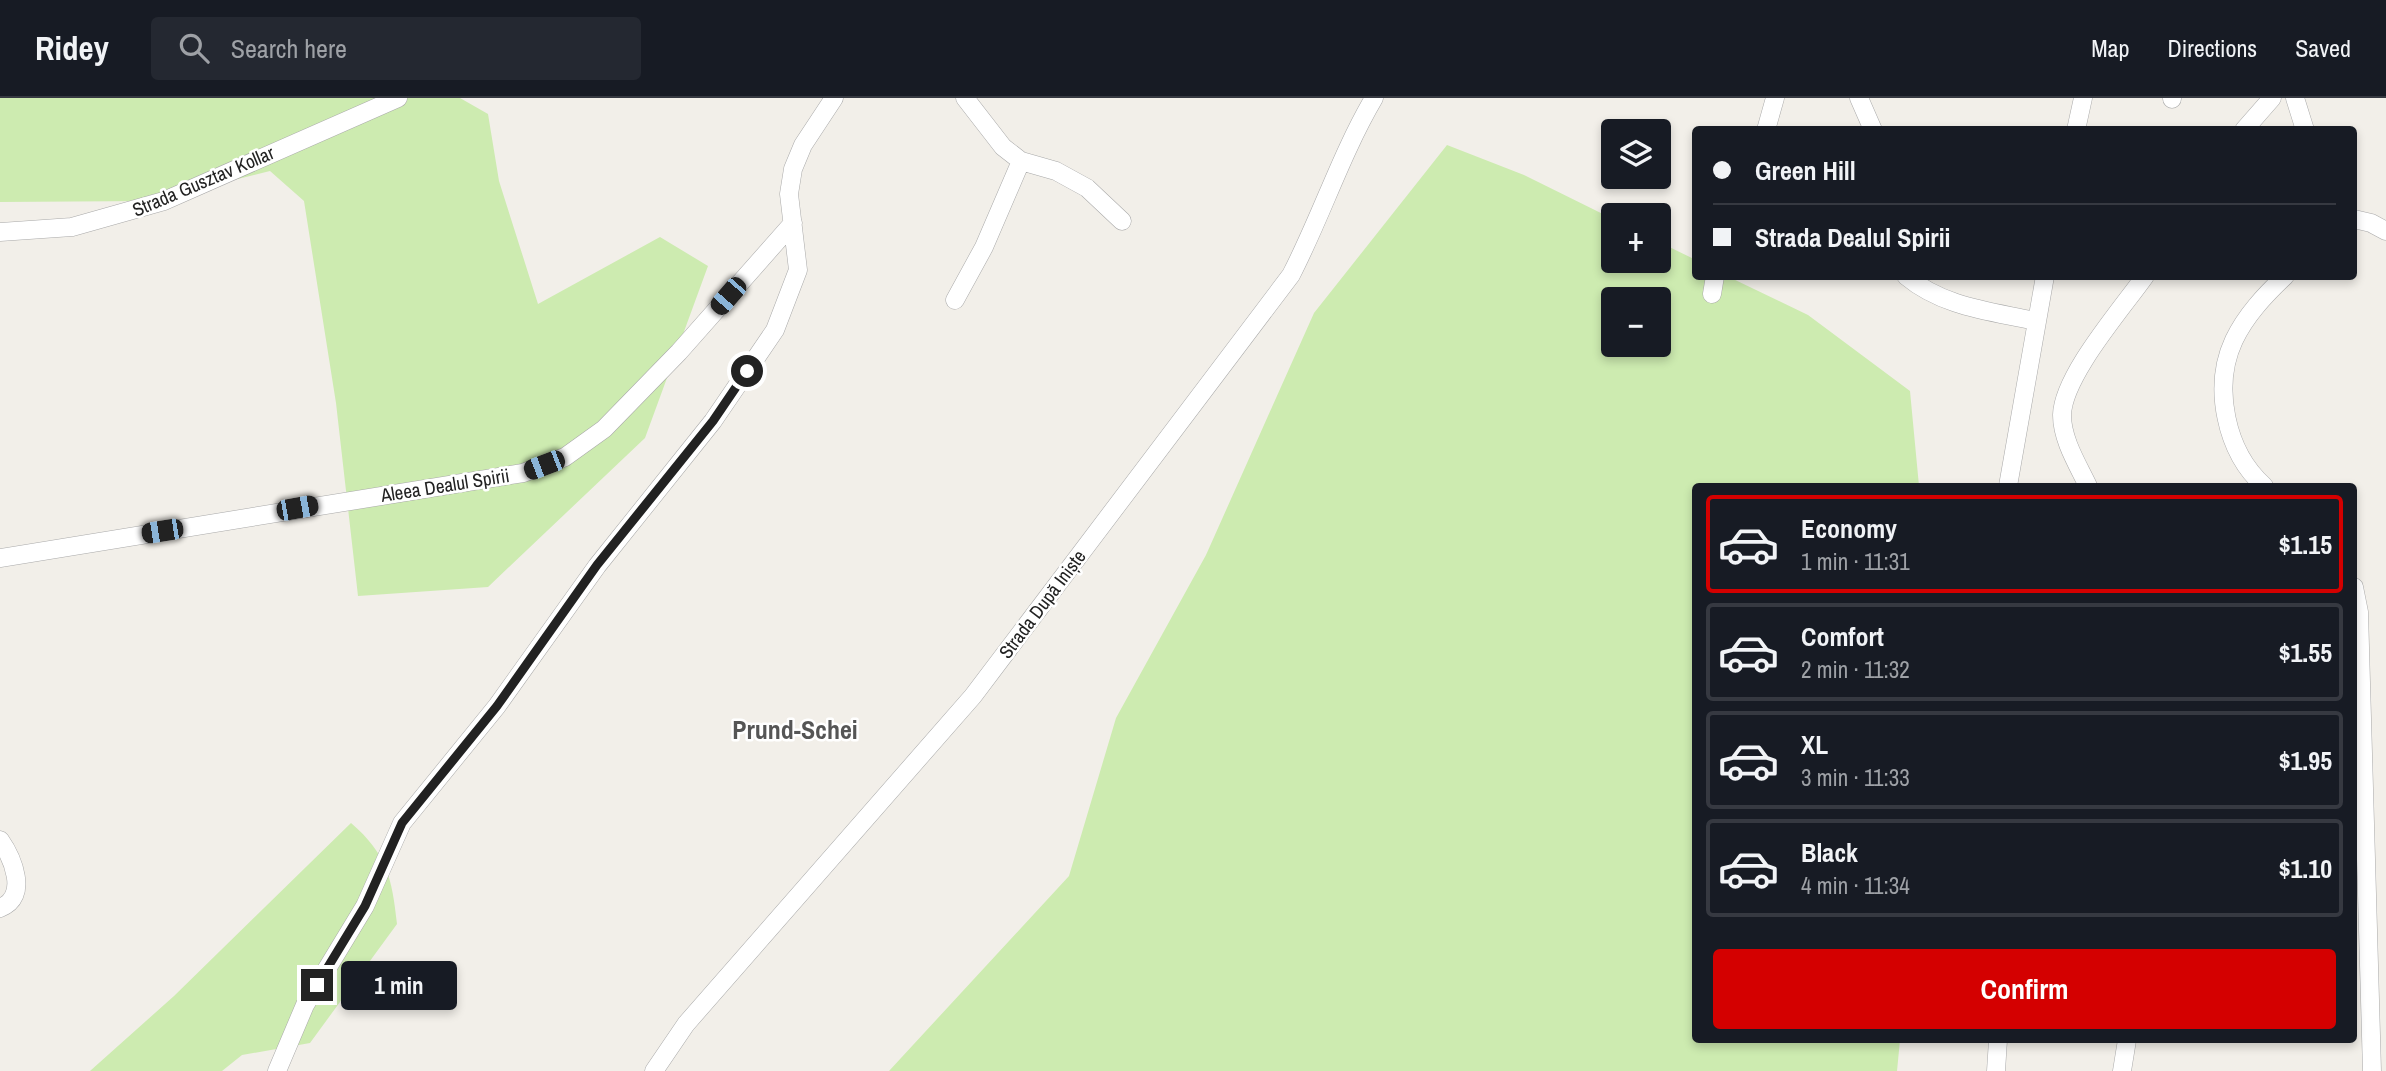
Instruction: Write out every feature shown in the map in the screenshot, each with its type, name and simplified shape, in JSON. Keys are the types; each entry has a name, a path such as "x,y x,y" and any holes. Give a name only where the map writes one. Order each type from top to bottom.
{"street":[{"name":"Strada Gusztav Kollar","path":"0,232 72,228 142,209 398,98"},
{"path":"277,1071 305,1005 365,906 402,823 497,706 597,565 713,421 775,330 798,270 789,194 793,169 803,145 834,98"},
{"path":"965,98 1003,147 1021,161 1056,171 1087,188 1122,221"},
{"name":"Strada După Iniște","path":"654,1071 686,1024 973,696 1292,275 1319,220 1358,125 1374,98"},
{"path":"1767,126 1775,98"},
{"path":"1860,98 1871,126"},
{"path":"2077,126 2083,98"},
{"path":"2248,126 2272,98"},
{"path":"2295,98 2304,126"},
{"path":"955,300 984,247 1021,161"},
{"path":"2357,220 2386,231"},
{"name":"Aleea Dealul Spirii","path":"0,558 523,473 565,457 604,429 638,395 793,223"},
{"path":"1911,280 1924,291 1944,300 2035,321"},
{"path":"2008,483 2044,280"},
{"path":"2087,483 2065,436 2064,401 2076,373 2142,280"},
{"path":"2262,483 2237,451 2228,423 2225,370 2234,341 2249,316 2281,280"},
{"path":"2357,600 2360,612 2372,1071"},
{"path":"0,840 12,857 17,873 13,892 5,906 0,908"},
{"path":"1996,1071 1998,1043"},
{"path":"2122,1071 2127,1043"}],"green space":[{"path":"0,98 460,98 488,114 499,181 538,304 660,237 708,266 645,438 488,587 358,596 336,403 304,201 270,171 149,201 0,202"},
{"path":"1447,145 1524,175 1601,213 1601,273 1671,273 1671,248 1692,258 1692,280 1735,280 1808,315 1910,391 1919,483 1692,483 1692,1043 1900,1043 1897,1071 889,1071 1069,876 1116,718 1206,555 1314,313"},
{"path":"351,823 373,845 386,868 397,924 310,1043 242,1055 222,1071 90,1071 174,996"}],"district":[{"name":"Prund-Schei","path":"795,730"}],"route":[{"path":"317,985 365,906 389,845 402,823 497,706 597,565 713,421 747,371"}]}
